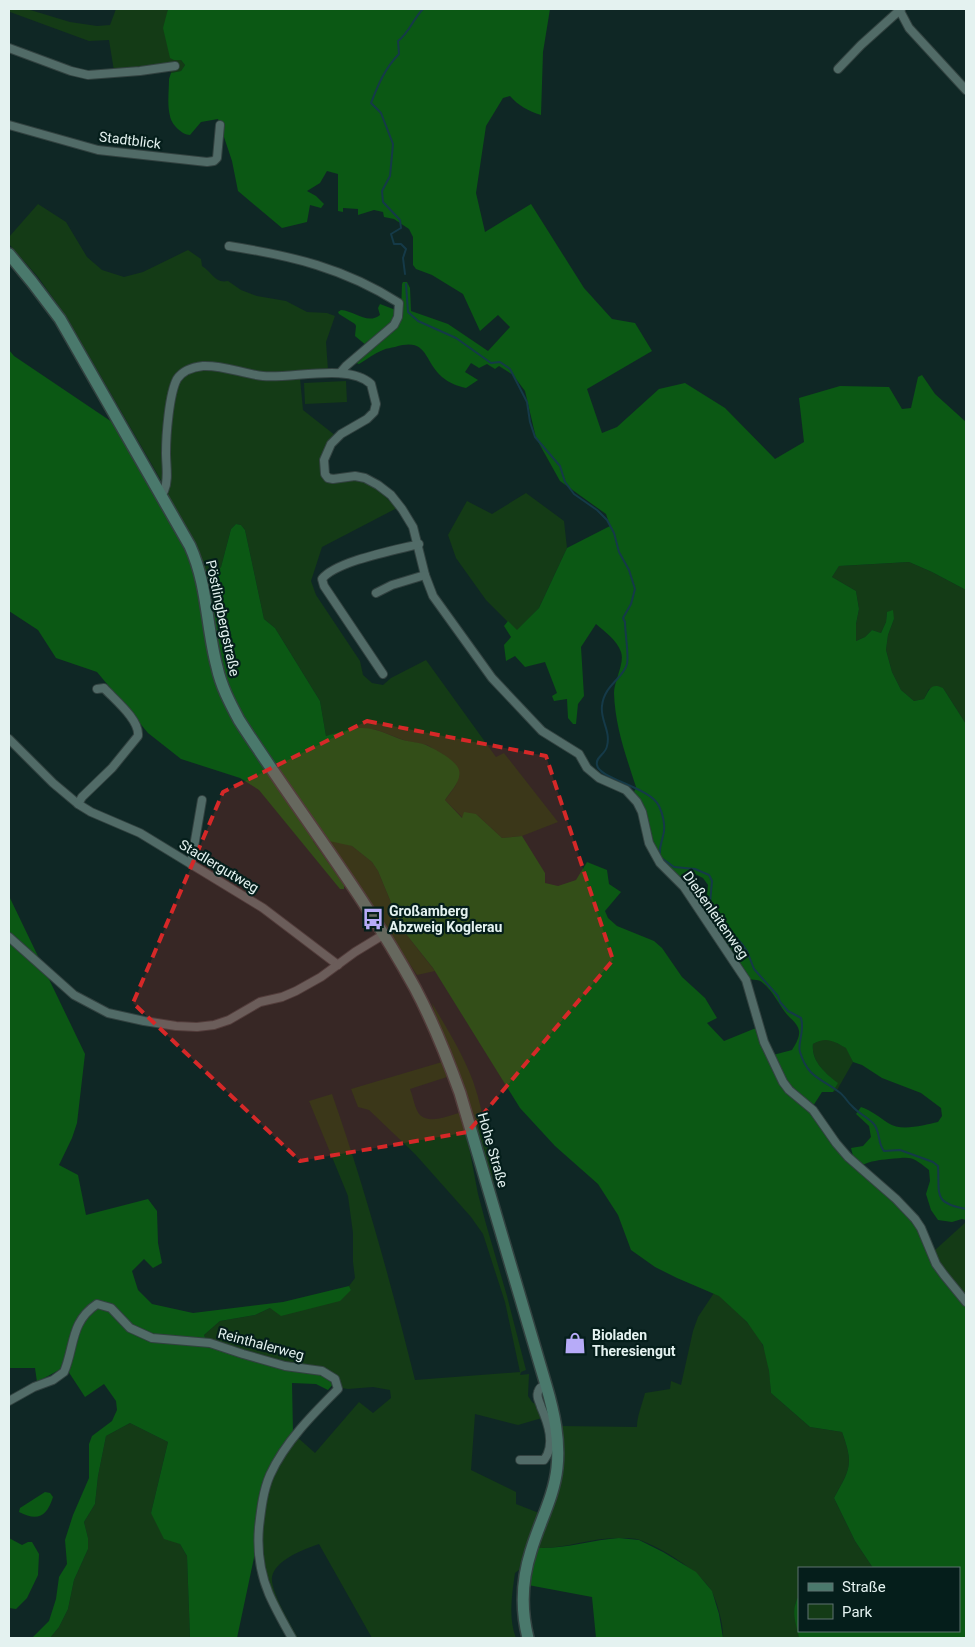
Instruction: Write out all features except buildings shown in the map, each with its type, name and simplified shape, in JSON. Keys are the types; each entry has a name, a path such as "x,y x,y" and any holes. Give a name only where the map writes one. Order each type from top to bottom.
{"main road":[{"name":"Pöstlingbergstraße","path":"9,254 60,319 190,546 199,568 205,595 216,667 231,706 383,935"},
{"name":"Hohe Straße","path":"383,935 420,997 455,1078 554,1411 558,1433 557,1468 550,1499 531,1551 525,1578 524,1606 528,1638"}],"street":[{"path":"838,69 861,45 901,10 909,28 966,90"},
{"path":"9,48 88,75 175,66"},
{"name":"Stadtblick","path":"9,125 98,150 207,162 218,158 220,125"},
{"path":"229,246 279,254 332,270 360,281 398,303 398,317 394,325 340,373"},
{"name":"Dießenleitenweg","path":"160,493 164,491 166,483 166,441 172,395 177,378 185,371 191,368 206,366 265,376 340,373 362,378 371,384 376,408 371,417 340,434 332,444 324,458 325,474 333,479 360,477 381,487 396,501 413,527 431,591 485,669 542,731 579,754 596,776 626,790 637,802 642,812 649,843 655,854 688,894 746,980 762,1036 783,1082 789,1090 813,1110 848,1157 882,1186 922,1228 936,1264 966,1302"},
{"path":"383,674 324,586 322,579 329,573 351,563 418,544"},
{"path":"376,593 396,583 425,575"},
{"path":"78,804 82,797 112,768 138,736 138,727 123,708 104,688 97,690"},
{"name":"Stadlergutweg","path":"9,739 53,783 78,804 91,812 140,833 271,913 316,950 338,965"},
{"path":"191,864 202,800"},
{"path":"9,937 74,995 99,1008 117,1016 132,1019 176,1026 206,1026 229,1020 260,1002 282,997 296,991 321,977 355,952 383,935"},
{"name":"Reinthalerweg","path":"9,1401 34,1387 53,1380 64,1372 73,1334 84,1316 97,1304 111,1308 130,1328 152,1338 210,1343 285,1366 322,1372 332,1377 337,1383 338,1389 286,1448 270,1476 261,1512 258,1536 261,1567 269,1594 292,1638"},
{"path":"520,1460 544,1460 547,1456 550,1444 548,1426 537,1393 539,1389 546,1385"}],"highlighted area":[{"path":"367,721 546,756 613,960 468,1132 300,1161 133,1003 223,792"}],"green space":[{"path":"9,9 27,9 70,22 97,26 110,25 116,9 168,9 167,14 181,60 185,65 181,71 171,73 168,64 114,71 109,40 89,41 10,12"},
{"path":"168,9 550,9 543,52 541,115 524,108 510,96 503,98 486,126 476,193 485,232 531,204 584,288 612,319 635,323 652,351 587,389 602,433 617,427 659,389 685,383 725,408 775,459 804,442 799,398 840,386 889,387 902,409 911,408 918,377 922,375 935,394 966,422 966,590 909,562 839,566 832,577 856,591 859,609 856,624 856,641 865,637 872,630 881,633 886,622 887,612 893,610 894,619 888,635 886,650 892,672 901,690 914,701 924,699 933,686 943,688 966,724 966,1220 962,1219 952,1222 938,1220 931,1210 926,1194 930,1181 929,1170 914,1159 902,1158 875,1161 862,1165 853,1156 851,1148 863,1146 871,1137 869,1126 856,1114 861,1107 893,1126 899,1127 919,1126 938,1122 942,1116 941,1108 921,1093 882,1078 862,1065 853,1062 846,1048 830,1040 822,1040 813,1044 813,1050 820,1066 838,1083 833,1092 822,1092 813,1106 785,1081 773,1055 792,1050 799,1036 797,1025 767,986 760,981 748,979 712,925 706,902 708,885 703,878 690,874 688,879 684,880 662,860 653,845 642,806 634,792 636,787 616,717 614,693 622,656 614,640 596,624 581,647 584,696 578,704 576,724 573,724 568,718 567,699 554,701 552,696 557,693 545,662 525,667 515,656 506,661 504,645 511,637 504,626 508,621 517,630 539,608 567,548 610,526 606,514 560,481 536,438 525,391 513,375 499,366 495,369 487,364 479,368 471,363 465,372 478,380 466,388 453,384 442,377 424,352 414,345 386,349 359,364 356,363 356,360 367,346 355,336 355,324 338,312 341,310 346,311 370,319 380,315 378,308 380,304 401,312 402,284 407,282 410,288 411,311 448,324 488,351 510,327 498,315 480,331 463,294 432,275 416,269 413,265 413,237 409,229 394,219 384,217 383,212 374,210 358,215 358,209 343,208 343,212 338,211 338,174 327,171 320,183 307,191 324,204 321,208 310,205 307,222 282,228 238,191 232,161 218,119 201,122 190,135 187,135 175,126 171,119 168,103 169,79 171,73 181,71 185,65 181,60 170,58 163,28"},
{"path":"38,204 66,222 87,257 102,270 124,277 143,272 188,250 201,259 202,266 220,281 228,281 241,290 257,296 286,301 307,312 327,313 335,316 326,342 328,370 275,374 214,363 175,377 162,482 66,316 38,277 9,244 9,237"},
{"path":"9,350 14,356 112,422 184,548 193,570 218,570 221,567 231,529 236,524 241,525 245,530 264,619 275,628 320,701 326,736 342,731 365,728 426,745 445,755 457,766 459,778 445,800 462,818 464,812 476,814 502,838 522,836 545,873 545,883 558,886 576,880 587,862 607,870 609,884 621,892 605,911 608,918 617,926 654,941 662,948 682,977 705,998 717,1018 707,1023 724,1041 756,1028 772,1065 823,1127 904,1209 966,1304 966,1638 799,1638 794,1611 798,1597 798,1632 960,1632 960,1567 872,1567 855,1541 834,1498 849,1466 848,1452 842,1432 810,1427 771,1393 769,1371 763,1345 747,1322 719,1296 655,1267 631,1250 618,1215 598,1184 555,1146 520,1108 433,968 402,929 378,871 372,862 352,846 329,841 322,836 314,836 313,841 344,885 344,889 340,889 259,790 240,778 181,759 148,733 97,672 56,658 38,630 9,611"},
{"path":"213,369 300,378 303,410 336,436 322,460 330,478 361,481 373,485 397,508 322,547 311,581 316,595 360,661 363,675 372,683 383,685 391,678 426,660 496,757 504,753 558,822 522,836 502,838 476,814 463,818 445,800 456,784 455,764 427,745 406,741 377,730 360,728 326,736 320,701 275,628 264,619 245,530 241,525 236,524 231,529 221,567 218,570 203,570 168,498 169,440 175,395 180,380 192,370"},
{"path":"346,381 347,402 305,404 304,383"},
{"path":"526,493 564,521 567,548 539,608 517,631 486,600 456,558 448,535 467,501 492,514"},
{"path":"909,562 966,590 966,724 943,688 929,689 924,699 914,701 901,690 892,672 886,650 888,635 894,619 887,612 886,622 881,633 872,630 865,637 856,641 856,624 859,609 856,591 832,577 839,566"},
{"path":"322,836 352,846 372,862 378,871 402,929 435,971 417,975"},
{"path":"9,896 85,1054 77,1123 59,1165 78,1175 86,1215 148,1199 157,1211 158,1243 162,1263 153,1268 144,1259 132,1271 138,1290 152,1304 193,1313 283,1302 349,1286 351,1290 340,1301 281,1316 270,1308 255,1315 220,1321 204,1335 209,1347 249,1359 322,1373 334,1383 328,1390 316,1384 292,1383 293,1433 274,1463 237,1638 190,1638 187,1556 180,1544 164,1539 151,1513 168,1442 130,1423 106,1436 98,1476 95,1504 84,1522 88,1538 88,1549 74,1580 68,1609 59,1627 50,1638 32,1638 49,1621 56,1599 59,1577 67,1564 65,1540 73,1515 89,1478 89,1444 92,1436 112,1421 117,1410 116,1401 104,1384 85,1397 68,1371 59,1370 37,1382 35,1368 9,1368"},
{"path":"432,1003 460,1051 473,1081 490,1153 496,1197 465,1094"},
{"path":"820,1040 831,1040 847,1048 853,1062 837,1090 833,1092 837,1083 824,1071 814,1056 813,1044"},
{"path":"442,1062 447,1077 410,1089 417,1110 424,1118 434,1119 459,1113 469,1147 478,1194 526,1370 521,1372 520,1375 529,1374 528,1396 538,1406 542,1418 518,1425 475,1414 471,1470 516,1492 516,1504 539,1513 526,1545 519,1570 515,1573 511,1614 516,1638 372,1638 319,1544 284,1560 278,1565 272,1577 274,1591 298,1638 294,1638 271,1591 262,1563 261,1535 263,1519 265,1504 273,1477 282,1458 297,1437 315,1453 359,1402 373,1413 391,1398 390,1390 373,1387 342,1388 337,1377 207,1341 204,1335 220,1321 255,1315 270,1308 351,1290 349,1286 355,1278 353,1233 348,1196 309,1101 332,1094 377,1236 415,1380 520,1372 505,1302 483,1234 471,1217 415,1154 369,1110 358,1107 351,1089"},
{"path":"966,1222 966,1299 945,1274 934,1251"},
{"path":"714,1293 719,1295 744,1319 760,1339 768,1364 771,1393 810,1427 842,1432 846,1443 849,1466 834,1498 855,1541 872,1567 798,1567 798,1597 795,1604 799,1638 723,1638 718,1607 711,1590 689,1568 659,1549 640,1540 610,1538 558,1547 537,1548 560,1426 637,1427 645,1393 670,1389 671,1381 681,1385 698,1317"},
{"path":"130,1423 168,1442 151,1513 180,1544 187,1556 190,1638 50,1638 59,1627 68,1609 74,1580 88,1549 88,1538 84,1522 95,1504 98,1476 106,1436"},
{"path":"45,1492 50,1493 53,1497 45,1513 37,1517 31,1517 19,1512 20,1508"},
{"path":"9,1538 22,1545 32,1542 39,1554 38,1575 27,1598 16,1609 9,1608"},
{"path":"619,1538 639,1540 696,1572 712,1591 719,1614 723,1638 596,1638 592,1597 528,1585 537,1548 558,1547"}],"waterway":[{"path":"405,274 403,258 406,249 401,244 394,244 391,234 401,228 400,220 383,202 382,191 390,176 393,144 381,113 371,103 379,83 399,54 398,41 423,9"},
{"path":"406,284 408,312 418,321 456,338 491,363 500,362 510,369 527,402 530,422 535,437 560,466 565,482 574,494 597,510 607,520 614,533 619,552 629,570 635,589 631,604 623,618 628,655 627,664 622,674 610,687 603,699 602,716 607,730 608,741 605,751 597,762 600,770 606,775 646,794 654,799 659,806 663,817 664,829 660,857 674,867 695,869 709,875 712,881 710,903 713,912 742,944 754,969 778,996 780,1002 788,1011 801,1018 802,1028 799,1049 803,1061 811,1072 841,1094 854,1108 873,1123 884,1151 900,1150 933,1162 938,1166 940,1196 948,1204 966,1209"}],"place":[{"name":"Großamberg Abzweig Koglerau","path":"373,919"},
{"name":"Bioladen Theresiengut","path":"575,1343"}]}
